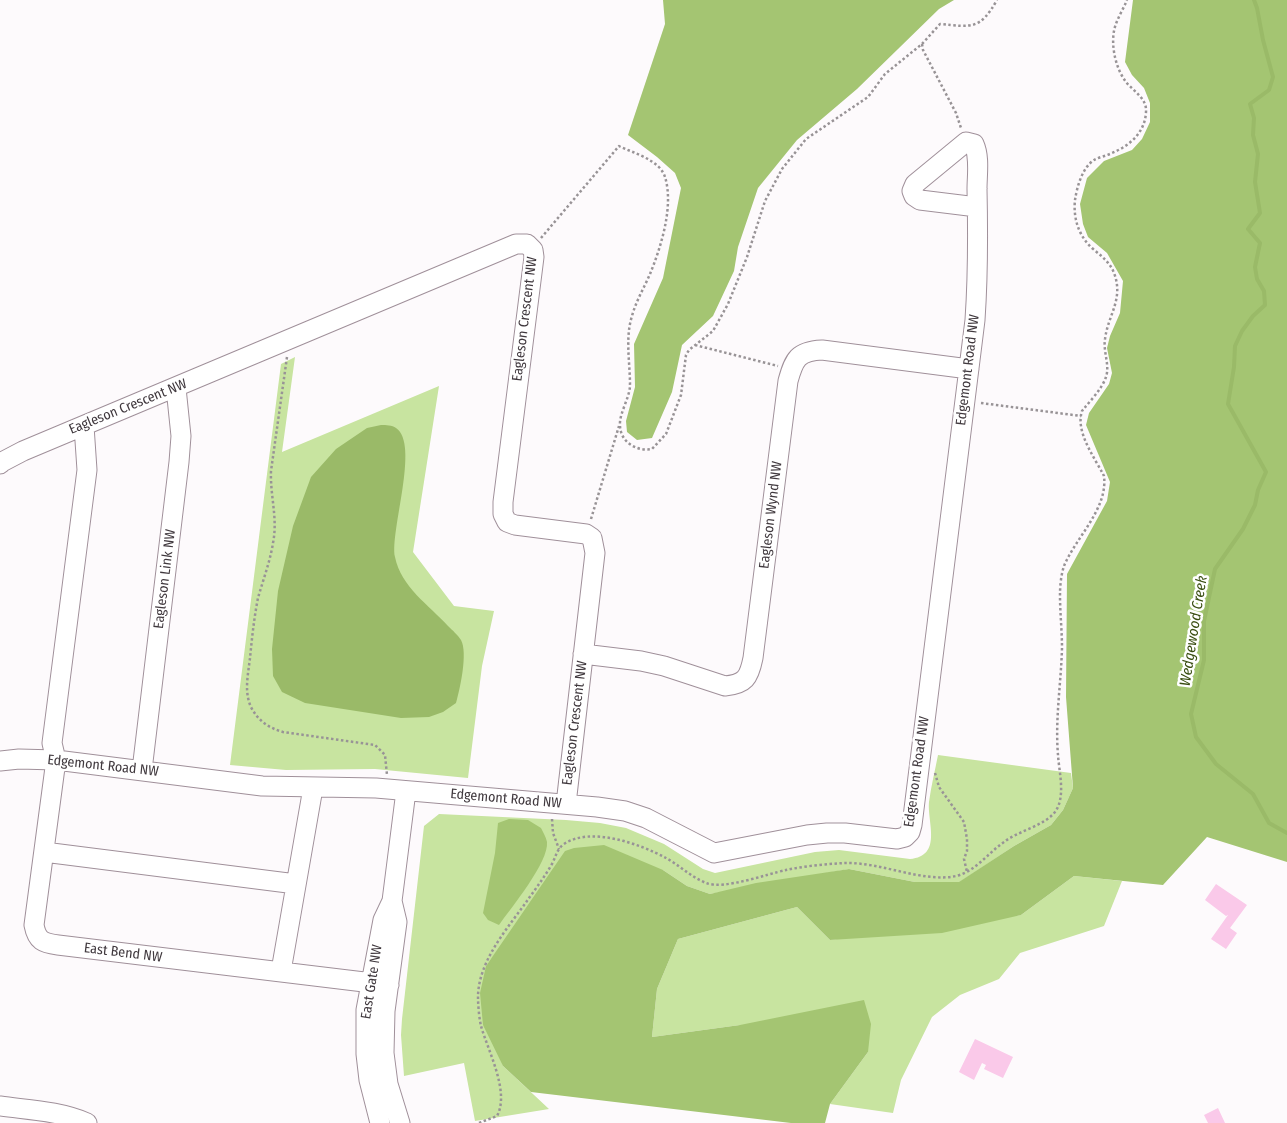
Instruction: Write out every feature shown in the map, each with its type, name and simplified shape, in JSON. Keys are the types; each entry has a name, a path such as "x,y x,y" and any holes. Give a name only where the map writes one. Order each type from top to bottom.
{"street":[{"name":"Edgemont Road NW","path":"0,761 19,759 56,760 262,786 386,789 625,811 646,818 714,853 807,835 827,833 845,833 897,839 905,837 910,832 912,825 969,369 978,278 977,150 974,144 966,142"},
{"path":"966,142 915,184 912,191 914,196 920,200 978,207"},
{"name":"Eagleson Crescent NW","path":"0,464 23,451 516,244 526,244 533,250 534,258 503,514 506,522 515,525 586,534 592,538 596,553 584,654 560,804"},
{"path":"792,368 799,356 809,350 822,350 969,369"},
{"name":"Eagleson Wynd NW","path":"584,654 641,661 664,666 725,686 735,685 744,681 750,672 753,658 788,380 792,368"},
{"name":"Eagleson Link NW","path":"142,770 179,462 181,436 176,388"},
{"name":"East Bend NW","path":"84,426 87,470 52,743 56,760 34,925 36,934 40,940 48,944 380,984"},
{"path":"281,971 313,788"},
{"name":"East Gate NW","path":"400,1123 388,1084 384,1053 385,1011 380,984 383,920 392,901 406,791"},
{"path":"44,852 296,884"},
{"name":"East Gate NW","path":"380,984 365,1016 369,1080 380,1123"},
{"path":"0,1106 77,1118 87,1123"}],"path":[{"path":"620,425 626,440 638,450 652,449 666,434 681,395 686,355 694,345 713,331 728,304 747,257 765,201 782,169 806,139 860,104 868,97 885,74 922,44 940,24 965,26 977,24 983,20 997,0"},
{"path":"479,1123 498,1116 502,1108 494,1060 480,1023 478,995 485,964 539,884 559,849 566,842 582,837 621,840 637,844 666,858 708,884 724,885 789,869 848,863 884,867 928,876 954,876 967,872 1010,837 1049,818 1056,811 1060,801 1061,787 1056,730 1062,648 1060,590 1063,570 1073,548 1101,501 1104,476 1083,435 1081,416 1106,378 1105,337 1116,307 1118,290 1114,273 1107,261 1084,240 1077,227 1075,202 1078,186 1086,169 1094,160 1126,147 1133,141 1142,125 1146,112 1142,98 1123,77 1118,66 1114,48 1114,32 1127,0"},
{"path":"922,44 923,50 956,113 966,142"},
{"path":"533,250 545,231 619,146 656,164 665,176 668,200 659,252 632,317 629,332 630,386 620,425 586,534"},
{"path":"289,340 270,480 275,511 275,528 255,613 247,681 248,698 257,717 273,729 375,745 385,754 387,761 386,789"},
{"path":"694,345 792,368"},
{"path":"965,401 1081,416"},
{"path":"934,770 939,787 964,822 967,851 964,859 967,872"},
{"path":"559,849 551,821 560,804"}],"shaded area":[{"path":"663,0 954,0 939,9 857,89 797,140 758,188 738,247 734,271 713,316 682,345 672,392 652,438 637,440 627,432 626,421 635,387 634,344 663,278 681,188 675,173 628,135 665,24"},
{"path":"1133,0 1287,0 1287,862 1207,837 1163,885 1074,876 1021,915 942,933 830,940 797,907 678,939 657,989 652,1037 740,1025 864,1000 871,1024 868,1052 830,1104 825,1123 791,1123 531,1092 503,1066 483,1025 480,993 486,966 565,851 574,848 604,845 663,870 687,886 710,894 756,883 849,869 915,882 959,882 1014,846 1051,825 1063,810 1073,788 1066,697 1067,574 1107,501 1110,482 1086,425 1089,413 1109,384 1112,373 1107,348 1120,313 1123,281 1107,253 1088,237 1083,224 1080,204 1087,178 1104,161 1132,150 1142,139 1150,122 1150,103 1144,88 1132,75 1125,62"},
{"path":"295,357 282,452 439,386 413,552 454,606 494,611 482,666 468,778 375,769 286,770 230,765 281,364"},
{"path":"381,425 396,428 403,437 405,451 403,488 395,544 395,557 398,568 409,586 424,603 457,634 463,646 463,671 456,703 443,712 429,717 401,718 305,703 282,692 273,676 272,649 278,591 293,526 311,477 336,449 367,428"},
{"path":"938,755 1071,773 1073,788 1063,810 1051,825 1014,846 960,882 915,882 849,869 710,894 687,886 663,870 498,950 486,966 503,1066 549,1109 475,1121 464,1063 404,1076 401,1035 402,1019 424,826 439,814 566,820 600,823 626,828 664,844 703,869 715,873 815,852 839,850 910,859 920,857 927,852 930,845 929,802"},
{"path":"509,819 528,820 541,828 547,842 546,851 536,873 499,925 488,920 483,913 495,853 498,823"},
{"path":"1074,876 1122,881 1104,926 1020,953 999,979 960,995 932,1017 901,1080 893,1113 830,1104 868,1052 740,1025 652,1037 657,989 678,939 797,907 830,940 1021,915"}],"building":[{"path":"1216,884 1247,905 1230,928 1237,933 1226,949 1211,939 1228,915 1226,916 1205,900"},
{"path":"975,1039 1013,1057 1003,1078 984,1069 986,1065 982,1063 974,1080 959,1072"},
{"path":"1218,1108 1225,1123 1208,1123 1204,1115"}],"waterway":[{"name":"Wedgewood Creek","path":"1254,0 1273,77 1269,90 1250,104 1254,118 1253,135 1258,154 1255,182 1260,213 1248,229 1260,243 1255,267 1257,279 1264,291 1265,305 1253,316 1242,331 1235,346 1234,367 1228,404 1266,472 1258,490 1255,505 1243,529 1215,569 1204,621 1204,660 1191,714 1196,737 1216,764 1253,794 1269,823 1287,833"}]}
